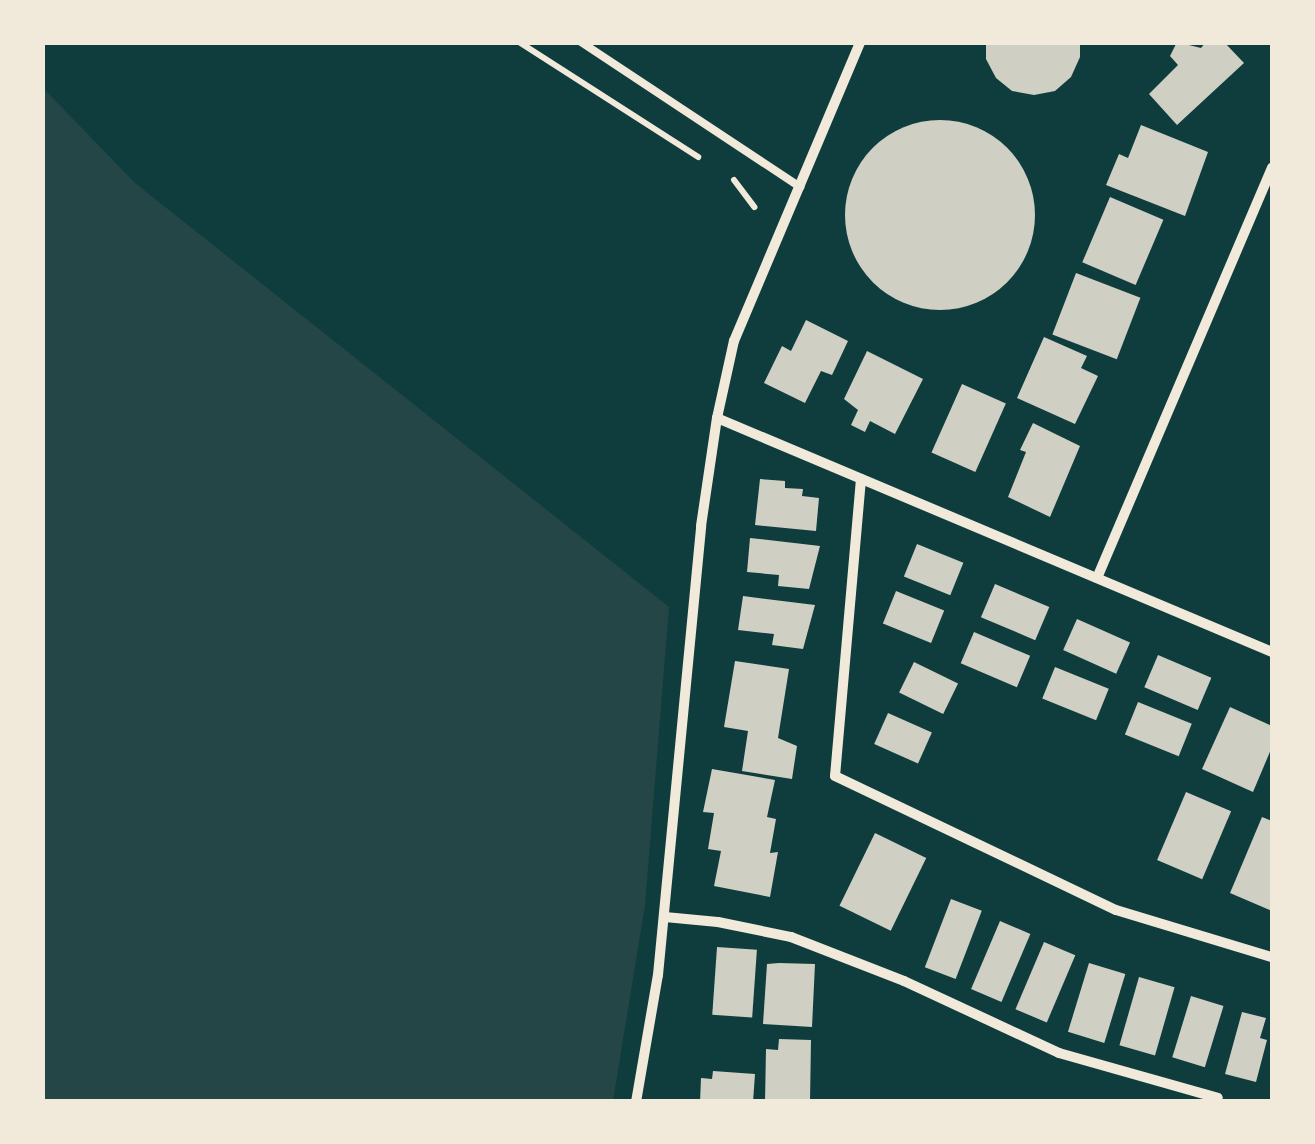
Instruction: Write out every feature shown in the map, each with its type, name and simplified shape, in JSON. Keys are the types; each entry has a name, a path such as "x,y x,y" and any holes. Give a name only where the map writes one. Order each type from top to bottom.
{"street":[{"path":"636,1102 665,918 701,526 717,418 734,341 860,42"},
{"path":"1097,578 1272,168"},
{"path":"717,418 1272,652"},
{"path":"861,479 835,776 1116,910 1272,957"},
{"path":"665,918 718,922 792,937 904,981 1059,1053 1224,1100"}],"lane":[{"path":"580,42 800,186"}],"path":[{"path":"519,42 703,160"},
{"path":"720,171 736,182 754,207"}],"shaded area":[{"path":"43,88 135,183 669,607 645,905 613,1101 43,1101"}],"building":[{"path":"986,42 1080,42 1080,57 1071,77 1055,91 1034,95 1012,91 996,78 986,59"},
{"path":"1177,42 1201,48 1206,42 1224,42 1244,63 1177,125 1149,94 1178,65 1170,56"},
{"path":"940,120 976,127 1007,148 1028,179 1035,215 1028,251 1007,282 976,303 940,310 904,303 873,282 852,251 845,215 852,179 873,148 904,127"},
{"path":"1141,125 1208,152 1185,216 1106,185 1119,154 1128,158"},
{"path":"1110,197 1163,220 1136,285 1082,262"},
{"path":"1076,273 1140,298 1117,359 1052,335"},
{"path":"806,320 848,341 832,375 821,371 805,403 764,383 782,346 791,351"},
{"path":"1044,337 1087,356 1081,368 1098,376 1075,424 1017,398"},
{"path":"867,351 923,379 895,434 870,421 865,432 851,425 858,410 844,399"},
{"path":"962,384 1006,404 975,472 931,453"},
{"path":"1033,423 1080,446 1050,517 1008,497 1026,452 1020,450"},
{"path":"760,479 785,481 785,488 803,489 802,496 819,498 816,531 755,525"},
{"path":"750,538 820,546 809,589 778,586 779,575 747,572"},
{"path":"917,544 963,563 950,595 904,576"},
{"path":"995,584 1049,607 1035,640 981,617"},
{"path":"896,591 944,610 931,643 883,623"},
{"path":"743,596 815,605 803,649 772,645 774,634 738,630"},
{"path":"1077,619 1130,643 1116,674 1063,650"},
{"path":"974,632 1030,656 1017,687 961,663"},
{"path":"1158,655 1211,678 1198,710 1144,687"},
{"path":"735,661 789,669 778,738 797,746 792,779 742,771 748,731 724,727"},
{"path":"914,662 958,683 943,714 899,693"},
{"path":"1055,667 1109,689 1096,720 1042,699"},
{"path":"1138,702 1192,724 1179,756 1125,734"},
{"path":"1230,707 1272,726 1272,747 1253,792 1202,769"},
{"path":"888,713 932,733 918,764 874,744"},
{"path":"712,769 775,780 767,817 776,819 770,853 778,852 770,897 714,886 721,851 708,849 714,813 703,812"},
{"path":"1186,792 1231,811 1202,879 1157,860"},
{"path":"1262,817 1272,821 1272,911 1230,893"},
{"path":"875,833 926,858 891,931 839,906"},
{"path":"951,899 982,911 956,979 925,967"},
{"path":"1000,921 1030,934 1001,1002 971,989"},
{"path":"1044,942 1075,955 1047,1022 1015,1009"},
{"path":"717,947 757,950 752,1018 712,1015"},
{"path":"1089,963 1125,974 1104,1043 1068,1032"},
{"path":"767,964 815,964 812,1027 763,1024"},
{"path":"1139,977 1175,987 1155,1055 1119,1045"},
{"path":"1191,996 1224,1006 1205,1067 1172,1057"},
{"path":"1242,1012 1266,1018 1260,1038 1267,1040 1256,1082 1225,1074"},
{"path":"779,1039 811,1040 810,1102 765,1102 766,1049 778,1050"},
{"path":"713,1071 755,1074 753,1102 700,1102 701,1078 712,1079"}]}
